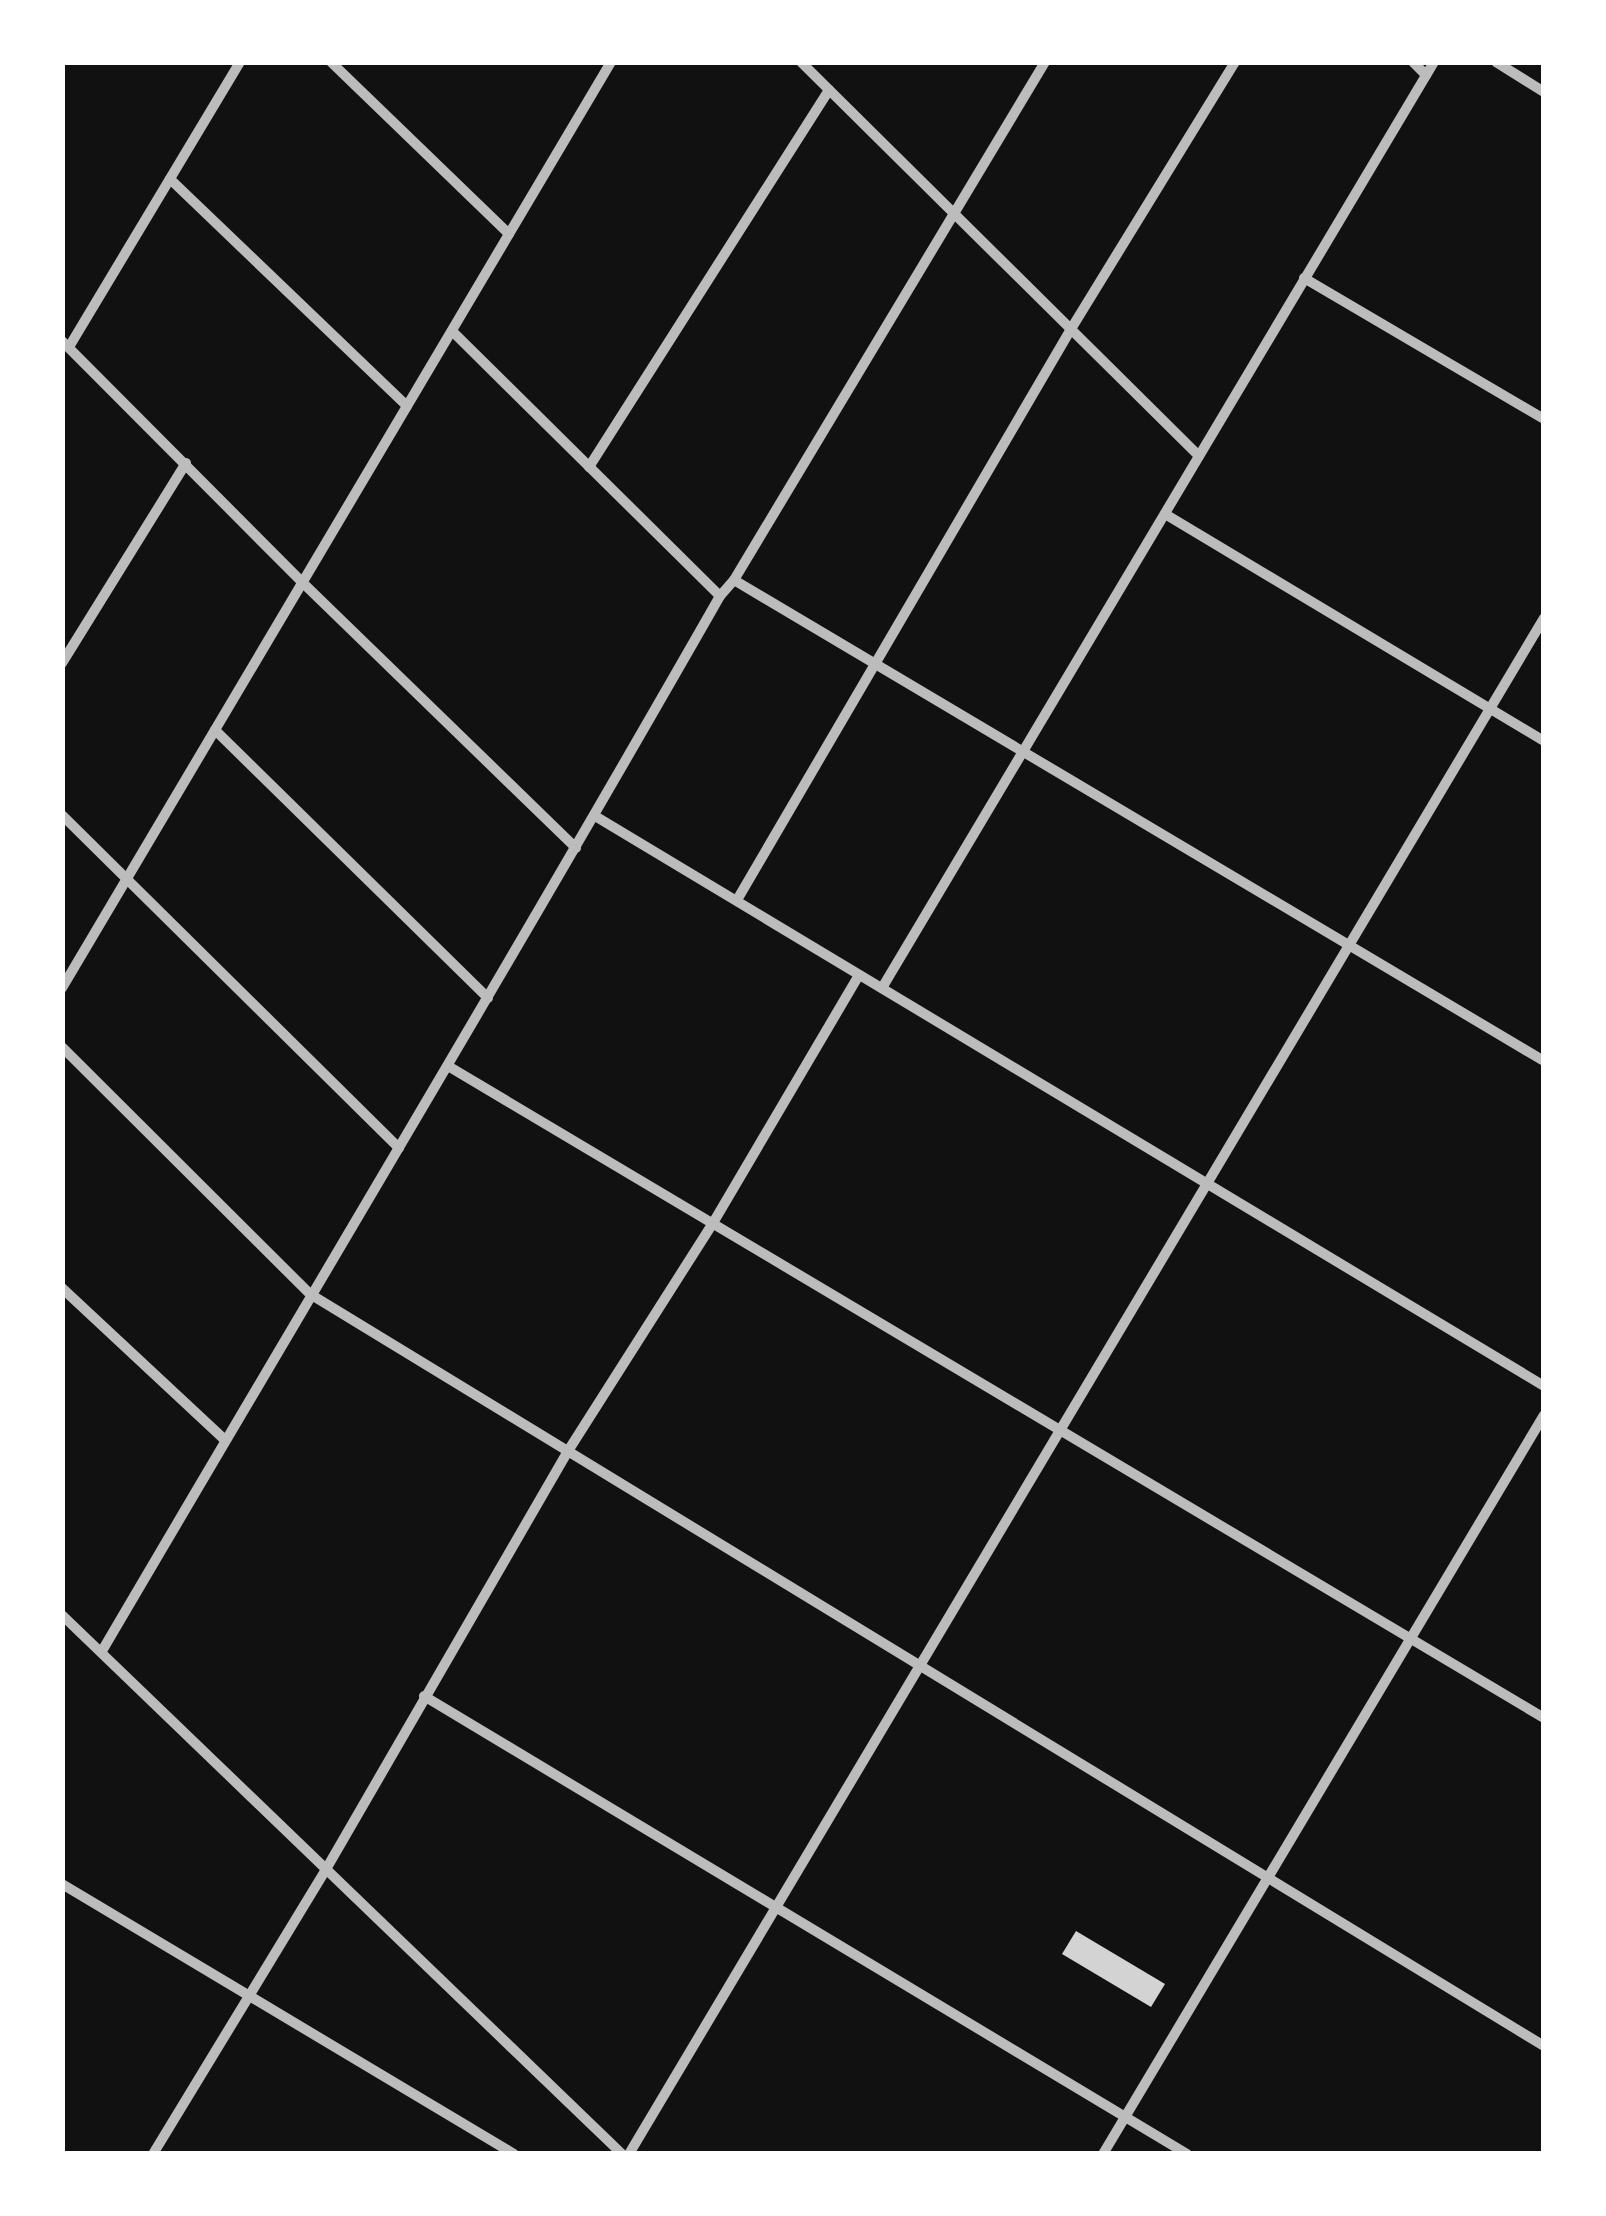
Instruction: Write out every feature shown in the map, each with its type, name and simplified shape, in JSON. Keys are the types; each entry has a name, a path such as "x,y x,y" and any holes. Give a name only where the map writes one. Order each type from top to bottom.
{"street":[{"path":"240,62 66,344 303,583 576,848"},
{"path":"331,62 509,234"},
{"path":"62,988 611,62"},
{"path":"801,62 1199,456"},
{"path":"102,1651 595,816 720,596 734,580 1045,62"},
{"path":"737,900 1071,329 1235,62"},
{"path":"1413,62 1426,75"},
{"path":"882,988 1434,62"},
{"path":"1496,62 1544,92"},
{"path":"589,466 829,90"},
{"path":"170,179 407,406"},
{"path":"1304,278 1544,419"},
{"path":"452,331 720,596"},
{"path":"62,664 186,463"},
{"path":"1164,514 1544,741"},
{"path":"734,580 1544,1061"},
{"path":"62,1615 325,1871 626,2154 1544,618"},
{"path":"215,730 488,998"},
{"path":"62,814 399,1148"},
{"path":"595,816 1544,1386"},
{"path":"152,2154 325,1871 568,1451 713,1224 860,975"},
{"path":"62,1046 310,1294 1544,2046"},
{"path":"448,1066 1544,1718"},
{"path":"62,1288 226,1440"},
{"path":"1103,2154 1544,1415"},
{"path":"424,1696 1187,2154"},
{"path":"62,1884 514,2154"}],"building":[{"path":"1076,1931 1165,1984 1151,2007 1062,1954"}]}
